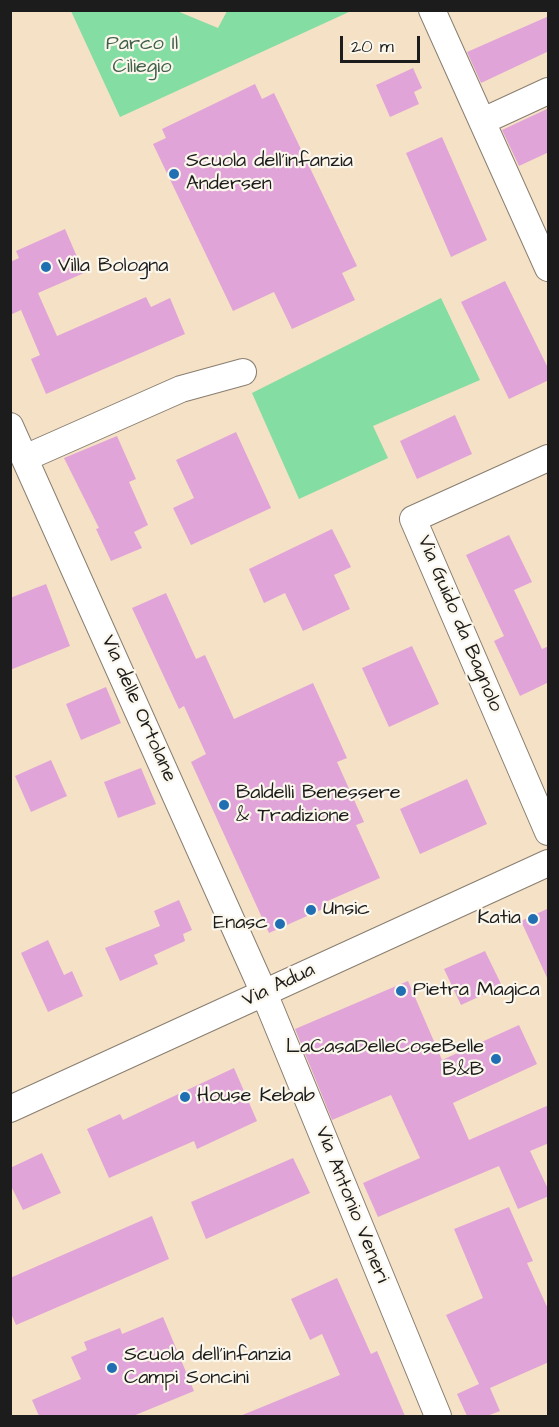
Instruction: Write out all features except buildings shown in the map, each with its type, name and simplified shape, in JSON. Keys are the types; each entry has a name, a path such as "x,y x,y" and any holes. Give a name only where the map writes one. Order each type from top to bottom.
{"street":[{"path":"432,10 549,268"},
{"path":"483,121 549,91"},
{"path":"25,458 181,388 243,372"},
{"name":"Via delle Ortolane","path":"10,426 264,993"},
{"name":"Via Guido da Bagnolo","path":"549,458 413,519 549,832"},
{"name":"Via Adua","path":"10,1109 549,863"},
{"name":"Via Antonio Veneri","path":"264,993 438,1416"}],"green space":[{"name":"Parco Il Ciliegio","path":"71,11 177,11 218,28 227,11 351,11 120,117"},
{"path":"441,298 480,380 373,426 388,458 299,499 252,393"}],"place":[{"name":"Scuola dell'infanzia Andersen","path":"174,174"},
{"name":"Villa Bologna","path":"46,267"},
{"name":"Baldelli Benessere & Tradizione","path":"224,805"},
{"name":"Unsic","path":"311,910"},
{"name":"Katia","path":"533,919"},
{"name":"Enasc","path":"280,924"},
{"name":"Pietra Magica","path":"401,991"},
{"name":"LaCasaDelleCoseBelle B&B","path":"496,1059"},
{"name":"House Kebab","path":"185,1097"},
{"name":"Scuola dell'infanzia Campi Soncini","path":"112,1368"}]}
